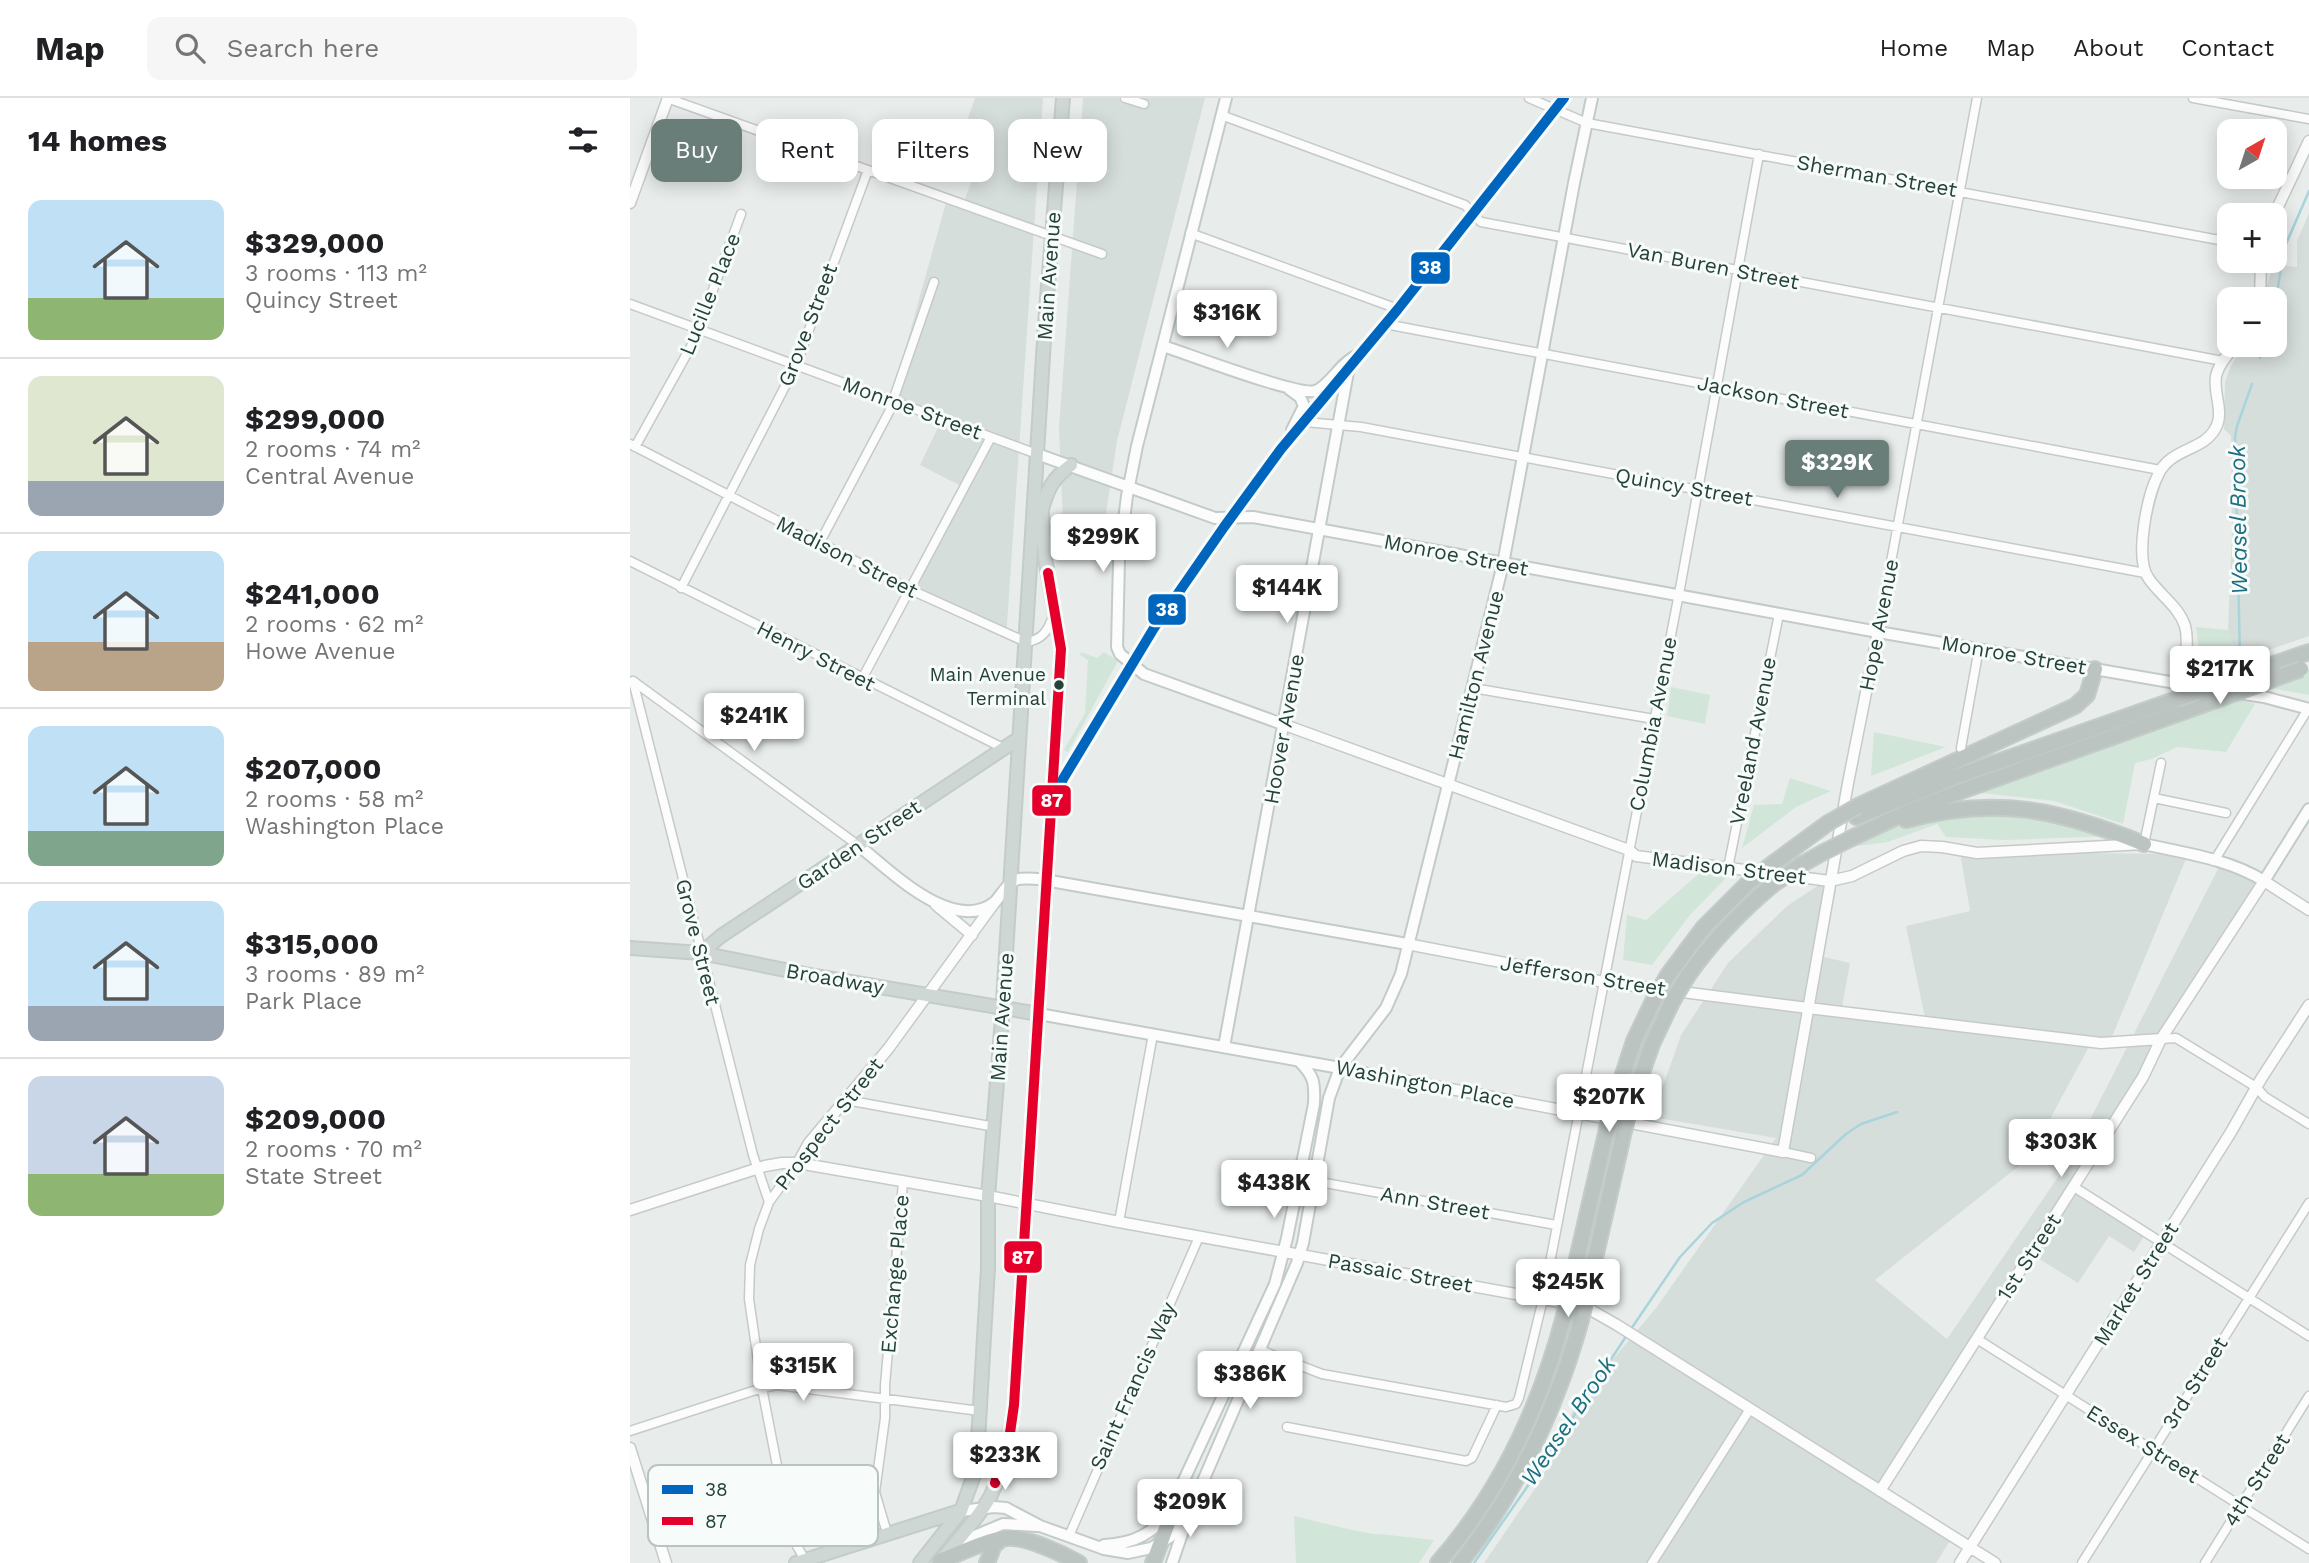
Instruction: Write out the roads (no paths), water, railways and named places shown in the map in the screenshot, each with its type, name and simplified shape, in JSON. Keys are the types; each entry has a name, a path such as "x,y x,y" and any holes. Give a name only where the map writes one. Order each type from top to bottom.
{"highway":[{"path":"1857,811 1955,778 2178,691 2309,652"},
{"path":"1460,1563 1500,1508 1535,1447 1562,1381 1581,1320 1630,1107 1652,1044 1687,977 1733,919 1771,886 1801,865 1852,838 1942,798 2305,668"},
{"path":"1438,1563 1486,1499 1520,1439 1546,1376 1564,1317 1613,1105 1634,1041 1668,975 1703,927 1749,882 1827,827 2074,706 2087,695 2095,669"},
{"path":"1852,838 1939,812 1992,806 2042,812 2144,844"},
{"path":"1153,1563 1179,1494"},
{"path":"940,1562 1004,1538 1020,1539 1079,1563"},
{"path":"987,1563 994,1545 1004,1538"}],"main road":[{"name":"Main Avenue","path":"920,1563 961,1511 975,1470 988,1268 988,1196 995,1127 1018,739 1063,98"},
{"path":"1129,486 1226,98"},
{"path":"1049,832 1063,779 1184,581 1270,464 1398,309 1564,98"},
{"name":"Hamilton Avenue","path":"1191,1509 1299,1254 1329,1098 1340,1068 1386,1008 1401,974 1503,564 1592,98"},
{"path":"1163,346 1280,386 1300,397 1304,407 1270,464"},
{"path":"1280,386 1317,391 1344,362 1358,355"},
{"name":"Hoover Avenue","path":"1224,1047 1349,369"},
{"name":"Main Avenue","path":"940,1562 990,1497 1001,1469 1014,1405 1061,649 1045,558 1037,454"},
{"name":"Monroe Street","path":"1037,454 1215,518 1253,517 1878,632 2095,669 2178,691 2264,697 2309,709"},
{"path":"1041,512 1056,476 1071,465"},
{"name":"Madison Street","path":"1129,486 1119,559 1116,647 1120,654 1144,674 1285,725"},
{"name":"Garden Street","path":"701,953 721,936 1018,739"},
{"name":"1st Street","path":"2264,881 2309,809"},
{"name":"Madison Street","path":"2144,844 2214,861 2264,881"},
{"path":"859,846 936,905 963,911 977,910 996,902"},
{"name":"Jefferson Street","path":"1010,882 1020,878 1047,880 1407,944"},
{"name":"Prospect Street","path":"996,902 1010,882"},
{"name":"Broadway","path":"630,948 701,953 1039,1014"},
{"name":"Washington Place","path":"1039,1014 1340,1068"},
{"path":"1092,1544 1115,1545 1145,1536 1161,1521 1179,1494 1275,1284 1314,1104 1315,1087 1311,1073 1299,1061"},
{"path":"878,1535 961,1511 1006,1508 1040,1526 1128,1553 1139,1552 1161,1543 1178,1529 1191,1509"},
{"path":"1172,1563 1191,1509"},
{"path":"940,1562 972,1537 1003,1524 1040,1526"},
{"path":"803,1562 848,1546"},
{"path":"940,1562 956,1558 966,1563"}],"street":[{"path":"630,203 668,98 1102,254"},
{"path":"1125,98 1144,104"},
{"name":"Sherman Street","path":"1529,98 1587,123 2217,240"},
{"name":"Hope Avenue","path":"1783,1152 1830,881 1977,98"},
{"path":"2193,98 2309,119"},
{"name":"Van Buren Street","path":"1221,115 1465,205 1481,222 2224,361"},
{"path":"2280,203 2309,141"},
{"name":"Columbia Avenue","path":"1497,1405 1511,1407 1519,1398 1543,1299 1759,155"},
{"name":"Grove Street","path":"681,588 796,365 867,170"},
{"name":"Lucille Place","path":"633,446 699,330 741,214"},
{"path":"1191,233 1398,309"},
{"path":"819,544 889,412 934,282"},
{"name":"Monroe Street","path":"630,304 1037,454"},
{"name":"Jackson Street","path":"1385,324 2160,470"},
{"path":"2178,691 2187,646 2184,622 2145,573 2142,548 2152,492 2160,470 2172,457 2208,438 2217,427 2219,415 2216,381 2227,357"},
{"name":"Quincy Street","path":"1305,422 1340,425 1524,457 2145,573"},
{"path":"862,679 991,437"},
{"name":"Madison Street","path":"633,446 911,590 1026,642"},
{"name":"Henry Street","path":"630,561 1003,748"},
{"path":"1026,642 1044,634 1055,611"},
{"name":"Vreeland Avenue","path":"1728,868 1779,614"},
{"path":"1961,748 1979,648"},
{"path":"631,680 859,846"},
{"name":"Grove Street","path":"631,680 758,1169 769,1202"},
{"path":"1473,688 1654,719"},
{"path":"2214,861 2309,709"},
{"name":"Madison Street","path":"1285,725 1629,850 1636,856 1830,881 1852,876 1921,846 1978,853 2144,844"},
{"path":"2144,844 2161,763"},
{"path":"2154,798 2226,813"},
{"path":"2264,881 2309,910"},
{"name":"1st Street","path":"1880,1491 2143,1077 2161,1039 2264,881"},
{"name":"Prospect Street","path":"777,1465 749,1299 753,1253 769,1202 798,1163 809,1143 928,995 996,902"},
{"path":"936,905 972,935"},
{"name":"Jefferson Street","path":"1407,944 1604,982 1808,1008 2101,1043 2161,1039"},
{"name":"Market Street","path":"1960,1563 2309,1004"},
{"path":"1119,1222 1153,1034"},
{"path":"2161,1039 2176,1038 2256,1087 2265,1097 2309,1124"},
{"name":"Washington Place","path":"1340,1068 1811,1158"},
{"path":"846,1100 995,1127"},
{"name":"Passaic Street","path":"630,1210 758,1169 782,1163 798,1163 1589,1309 1995,1563"},
{"name":"Ann Street","path":"1314,1181 1556,1225"},
{"name":"Exchange Place","path":"878,1467 903,1182"},
{"path":"2074,1186 2309,1336"},
{"name":"3rd Street","path":"2082,1563 2309,1203"},
{"name":"Saint Francis Way","path":"1069,1536 1199,1237"},
{"name":"Essex Street","path":"1977,1339 2309,1549"},
{"path":"1260,1350 1322,1374 1497,1405 1472,1458 1466,1461 1287,1427"},
{"path":"630,1431 777,1385 980,1411"},
{"name":"4th Street","path":"2204,1563 2309,1396"},
{"path":"1652,1563 1750,1409"},
{"path":"630,1448 648,1506"},
{"name":"Exchange Place","path":"878,1502 887,1532"},
{"path":"661,1546 666,1563"}],"waterway":[{"name":"Weasel Brook","path":"2287,242 2309,191"},
{"name":"Weasel Brook","path":"2278,287 2280,273"},
{"name":"Weasel Brook","path":"2240,658 2235,437 2252,384"},
{"name":"Weasel Brook","path":"1631,1329 1680,1257 1712,1223 1744,1202 1802,1175 1846,1134 1861,1124 1897,1112"},
{"name":"Weasel Brook","path":"1474,1563 1627,1335"}],"place":[{"name":"Main Avenue Terminal","path":"1059,685"}]}
